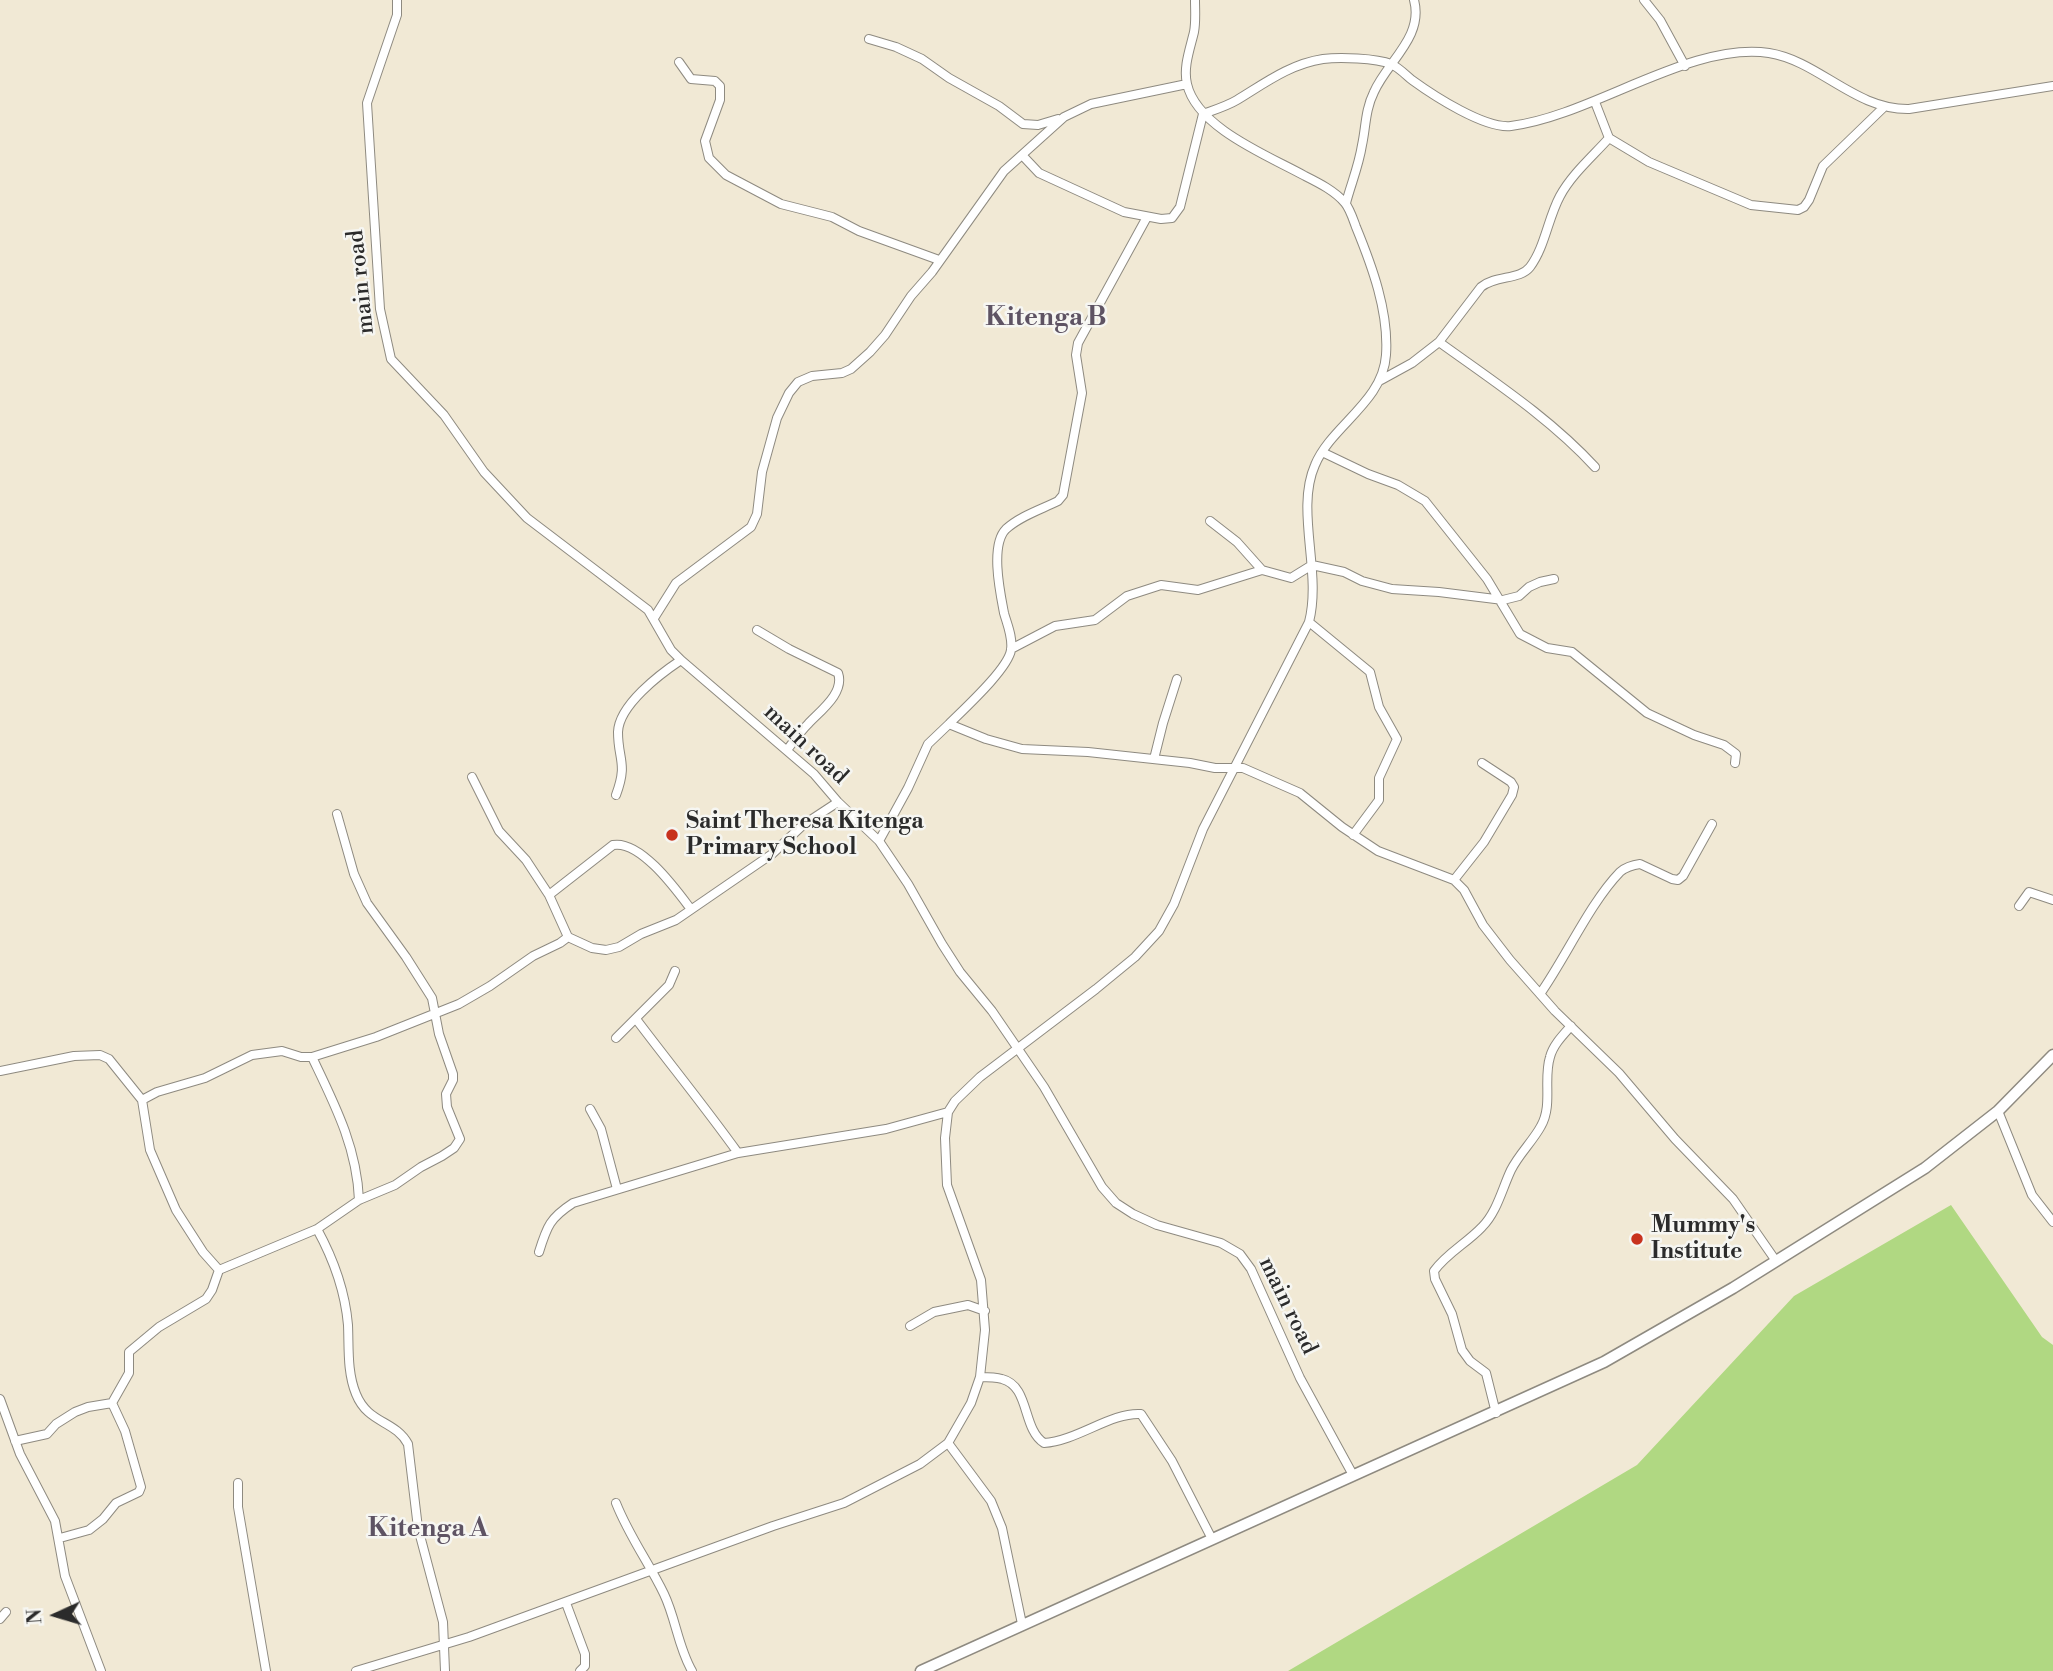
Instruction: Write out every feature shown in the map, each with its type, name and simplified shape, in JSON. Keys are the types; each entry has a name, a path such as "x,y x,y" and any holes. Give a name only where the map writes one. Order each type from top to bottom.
{"main road":[{"path":"921,1671 1604,1362 1776,1261 1925,1168 1998,1111 2053,1055"}],"street":[{"name":"main road","path":"397,0 397,15 367,103 380,309 391,359 444,415 484,472 527,518 648,610 671,650 814,774 838,802 879,841 960,972 1018,1049 1067,1124 1102,1187 1116,1203 1157,1225 1221,1243 1240,1254 1251,1269 1300,1378 1353,1475"},
{"path":"1195,0 1195,29 1187,56 1186,84 1203,114 1246,143 1332,191 1346,203 1364,247 1381,301 1387,356 1381,380"},
{"path":"1346,203 1363,145 1368,105 1378,83 1413,31 1416,15 1414,0"},
{"path":"1644,0 1660,20 1685,66"},
{"path":"869,39 922,59 949,78 999,106 1023,124 1038,125 1064,117 1091,104 1186,84"},
{"path":"1203,114 1235,101 1268,80 1303,64 1322,59 1349,58 1392,64 1423,88 1481,121 1507,127 1595,102 1685,66 1730,53 1768,53 1787,58 1882,108 1909,109 2053,86"},
{"path":"680,62 691,79 715,81 720,86 720,100 705,141 709,158 726,175 781,204 832,217 859,231 939,260"},
{"path":"1595,102 1609,138 1649,162 1751,205 1798,210 1809,200 1824,166 1882,108"},
{"path":"1022,155 1039,173 1124,212 1167,219 1177,214 1203,114"},
{"path":"654,618 676,583 751,527 757,513 762,472 778,418 789,393 798,382 812,376 842,373 851,369 870,352 993,184 1064,117"},
{"path":"538,1252 555,1215 573,1203 738,1153 886,1129 948,1112 980,1077 1135,957 1159,931 1174,904 1203,829 1309,622 1313,604 1308,495 1315,463 1381,380 1412,363 1439,342 1481,287 1489,281 1516,275 1531,266 1560,197 1572,178 1609,138"},
{"path":"879,841 928,744 984,689 1008,658 1011,649 1000,589 1000,536 1008,527 1058,501 1063,495 1082,393 1076,355 1078,343 1147,217"},
{"path":"1439,342 1533,410 1575,445 1595,467"},
{"path":"1322,452 1398,485 1425,501 1487,579 1520,634 1547,648 1572,652 1647,713 1694,735 1724,745 1736,754 1735,763"},
{"path":"1209,521 1237,542 1262,570"},
{"path":"1011,649 1055,626 1095,620 1127,596 1161,585 1198,590 1262,570 1292,578 1312,565 1344,572 1362,581 1392,589 1498,599 1512,599 1529,587 1554,579"},
{"path":"1309,622 1370,672 1379,707 1397,739 1379,778 1379,800 1353,835"},
{"path":"757,629 789,649 838,673 840,677 831,699 787,750"},
{"path":"616,795 624,766 618,735 619,723 625,712 651,683 681,660"},
{"path":"1154,760 1177,678"},
{"path":"949,724 986,739 1022,749 1088,751 1215,768 1243,768 1300,793 1378,851 1454,880 1464,890 1483,925 1539,994 1619,1073 1675,1139 1733,1199 1776,1261"},
{"path":"1454,880 1484,842 1514,787 1511,782 1482,763"},
{"path":"472,777 499,831 526,860 549,895 568,937 592,948 606,950 619,947 641,934 676,920 772,854 803,825 838,802"},
{"path":"112,1403 129,1373 129,1352 159,1327 206,1298 219,1270 237,1260 274,1248 317,1229 359,1200 395,1185 454,1148 460,1139 446,1100 453,1074 439,1034 436,1007 367,903 354,874 337,814"},
{"path":"1539,994 1557,970 1602,894 1622,870 1640,864 1678,880 1683,876 1712,824"},
{"path":"549,895 614,845 626,844 637,849 690,908"},
{"path":"2019,906 2029,892 2053,900"},
{"path":"142,1100 157,1091 205,1078 253,1055 282,1051 301,1057 312,1057 346,1048 436,1013 491,986 533,956 568,937"},
{"path":"616,1038 668,985 675,971"},
{"path":"636,1019 738,1153"},
{"path":"1496,1413 1486,1373 1470,1361 1462,1350 1452,1314 1435,1279 1434,1271 1483,1227 1501,1196 1510,1171 1540,1128 1545,1118 1548,1099 1547,1068 1550,1054 1571,1026"},
{"path":"0,1070 74,1056 100,1055 109,1059 142,1100 154,1163 184,1224 219,1270"},
{"path":"312,1057 350,1140 359,1183 359,1200"},
{"path":"590,1109 601,1129 617,1189"},
{"path":"1998,1111 2032,1195 2053,1222"},
{"path":"356,1671 566,1603 651,1570 844,1503 920,1464 948,1443 965,1416 980,1377 985,1311 981,1280 947,1185 945,1138 948,1112"},
{"path":"317,1229 334,1263 342,1287 348,1327 348,1362 357,1397 370,1414 401,1433 408,1444 418,1528 443,1622 446,1644 445,1671"},
{"path":"910,1326 934,1312 968,1306 985,1311"},
{"path":"980,1377 1004,1379 1016,1388 1036,1438 1044,1443 1071,1437 1126,1414 1141,1414 1147,1419 1177,1470 1212,1539"},
{"path":"0,1399 15,1441 55,1521 65,1576 101,1671"},
{"path":"15,1441 47,1434 56,1424 75,1412 112,1403"},
{"path":"60,1538 89,1530 103,1519 116,1503 139,1492 141,1487 128,1442 112,1403"},
{"path":"948,1443 981,1486 1002,1528 1022,1624"},
{"path":"238,1483 239,1507 266,1671"},
{"path":"615,1503 626,1529 664,1595 680,1645 692,1671"},
{"path":"566,1603 585,1654 585,1666 580,1671"},
{"path":"0,1619 6,1612"}],"green space":[{"path":"1951,1205 2042,1337 2053,1345 2053,1671 1288,1671 1637,1465 1794,1296"}],"place":[{"name":"Saint Theresa Kitenga Primary School","path":"672,835"},
{"name":"Mummy's Institute","path":"1637,1239"}],"district":[{"name":"Kitenga B","path":"1046,319"},
{"name":"Kitenga A","path":"428,1530"}]}
